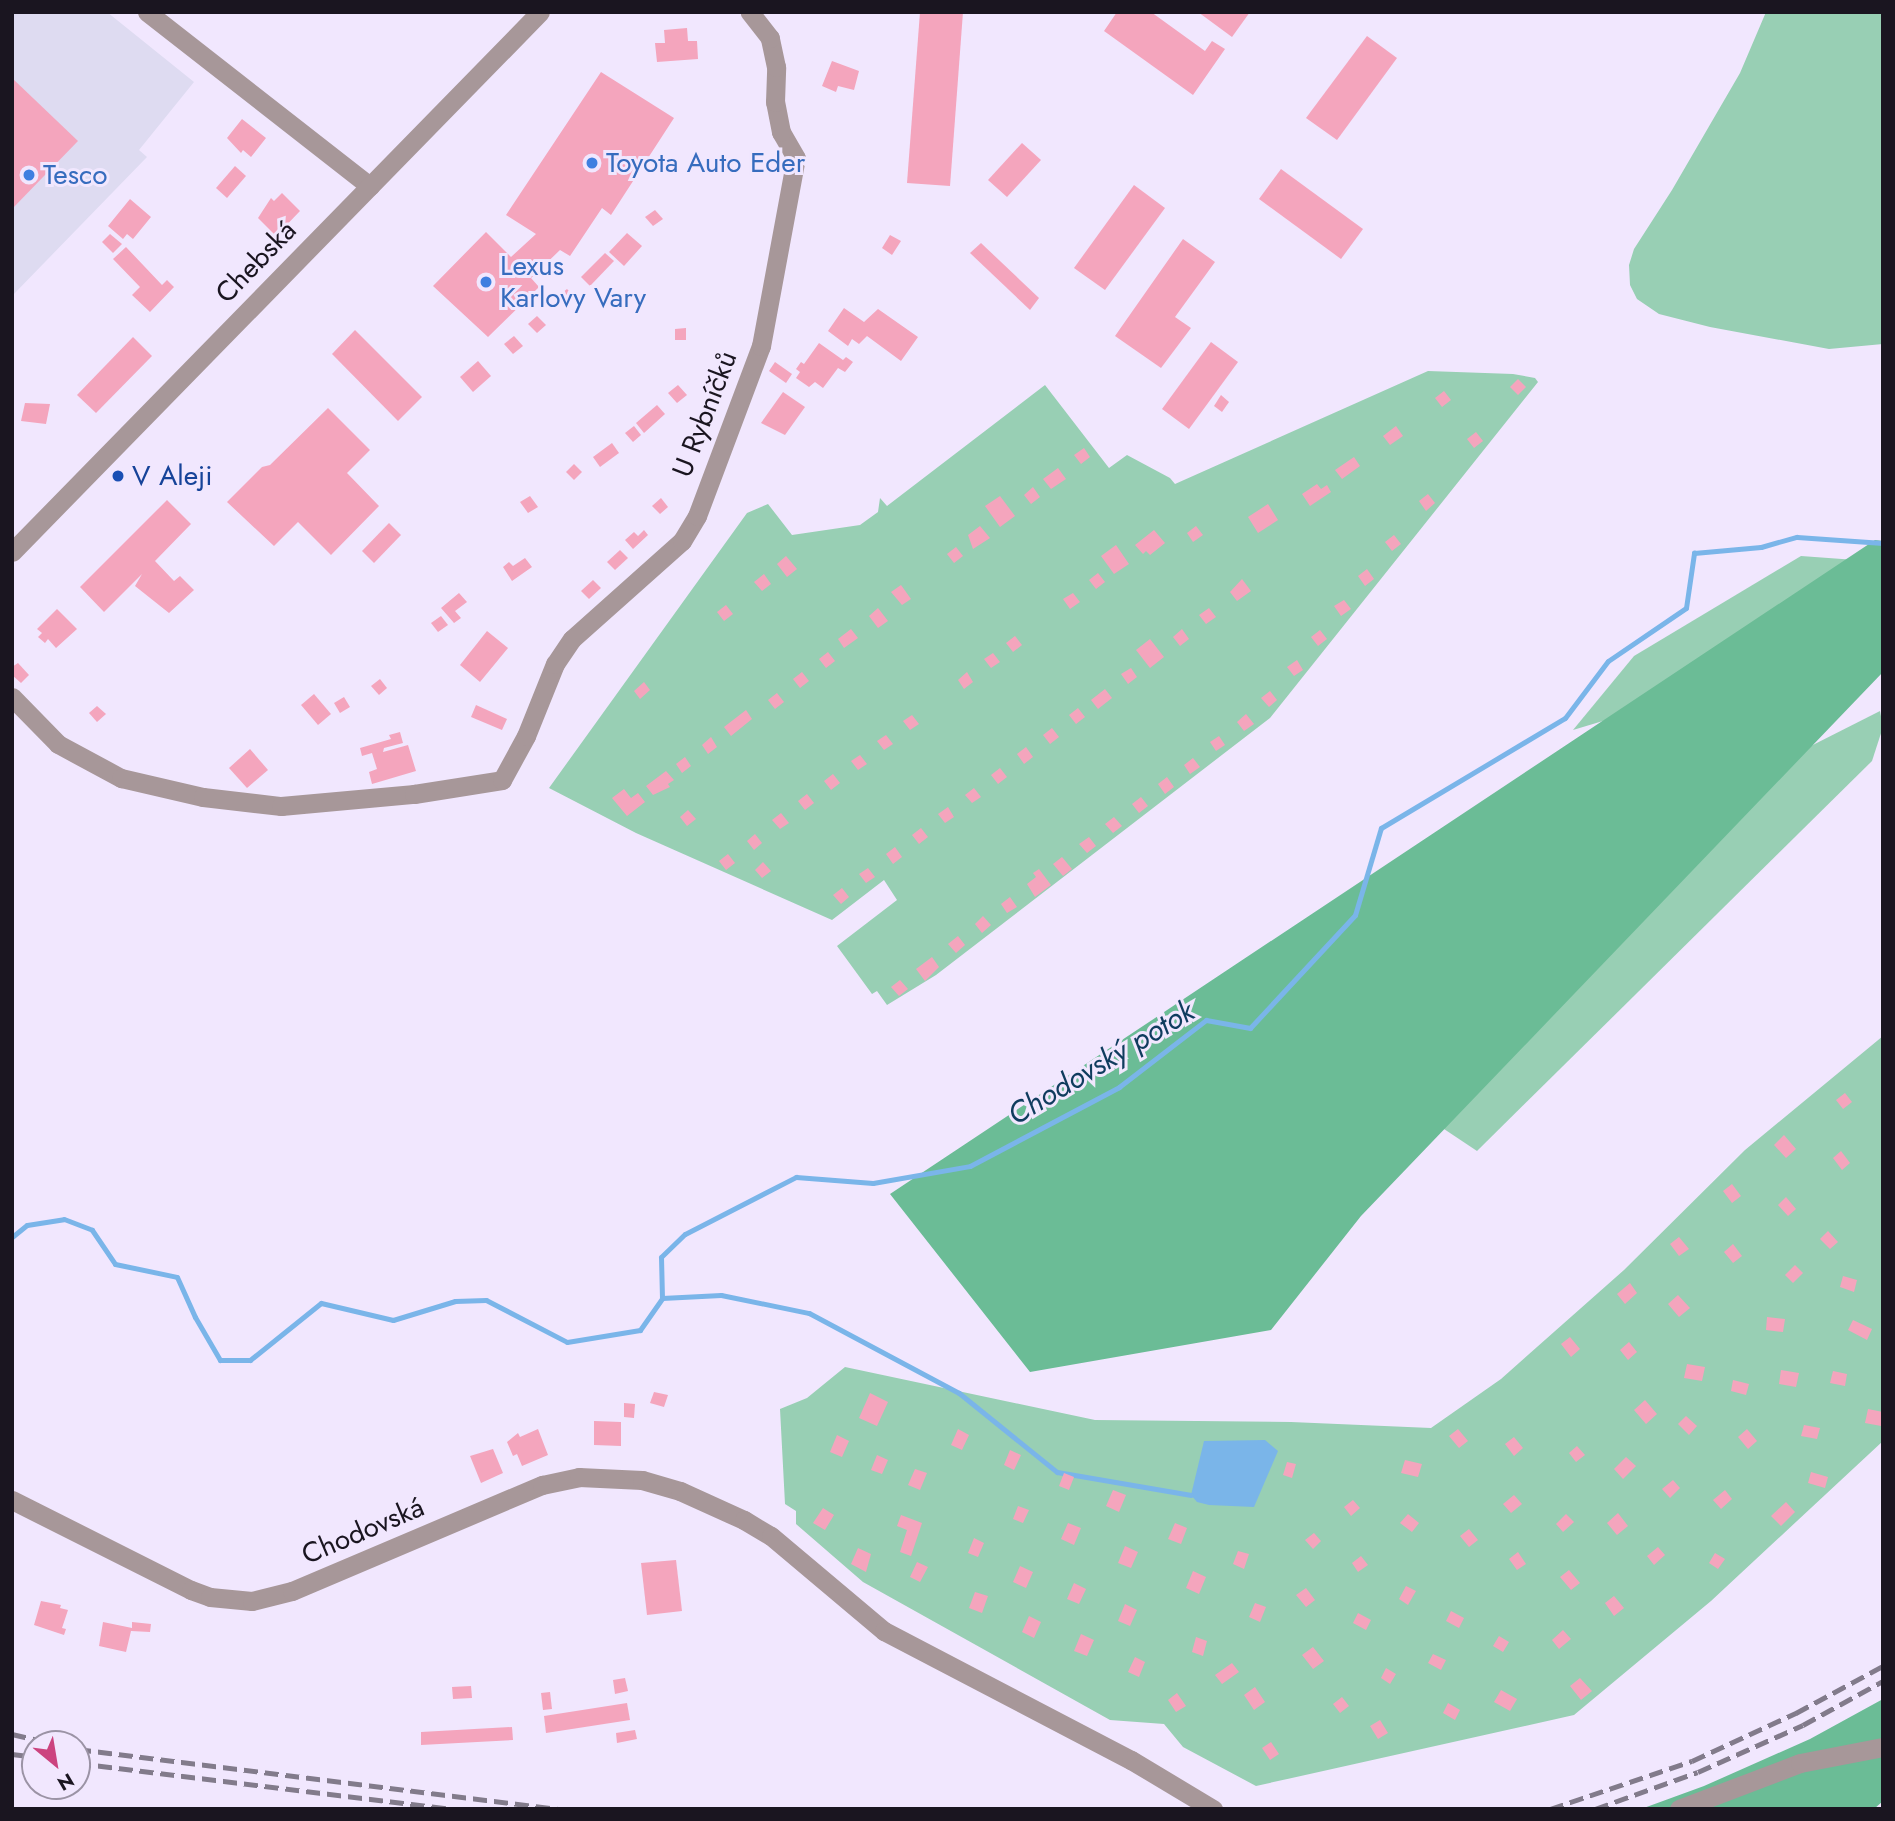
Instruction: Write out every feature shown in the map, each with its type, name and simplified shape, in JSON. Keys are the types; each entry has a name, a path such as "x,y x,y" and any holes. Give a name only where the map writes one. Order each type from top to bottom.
{"street":[{"path":"147,12 370,186"},
{"name":"Chebská","path":"12,551 540,12"},
{"name":"U Rybníčků","path":"12,697 58,744 121,778 203,797 281,806 414,794 502,780 526,736 555,664 572,639 682,541 696,516 761,346 796,158 781,132 775,102 776,67 770,38 750,12"},
{"name":"Chodovská","path":"12,1500 191,1590 234,1601 270,1598 292,1591 542,1486 579,1478 642,1480 680,1491 744,1520 771,1536 884,1631 1130,1760 1213,1809"},
{"path":"1679,1809 1800,1763 1883,1747"}],"shaded area":[{"path":"12,12 107,12 194,82 139,150 147,157 12,296"}],"green space":[{"path":"1766,12 1883,12 1883,344 1829,349 1710,327 1659,314 1637,299 1630,285 1629,265 1634,249 1672,190 1740,73"},
{"path":"1428,371 1513,374 1535,378 1538,382 1270,718 936,975 887,1005 877,991 872,994 837,946 897,900 884,880 832,920 636,833 549,788 747,513 768,504 792,535 860,525 878,512 880,498 887,506 1045,385 1109,468 1127,455 1170,478 1175,484"},
{"path":"1875,540 1883,541 1883,672 1361,1216 1271,1330 1030,1372 890,1194"},
{"path":"1801,556 1883,562 1656,705 1573,730 1634,656"},
{"path":"1880,711 1883,727 1872,761 1477,1151 1432,1121 1797,753"},
{"path":"1883,1036 1883,1441 1711,1601 1574,1715 1256,1786 1183,1747 1164,1724 1110,1720 863,1582 796,1524 796,1511 785,1504 780,1409 807,1398 845,1367 1095,1420 1291,1422 1431,1428 1501,1379 1624,1270 1745,1150"},
{"path":"1883,1699 1883,1801 1874,1809 1641,1809 1704,1786 1810,1739"}],"water":[{"path":"1265,1440 1278,1451 1254,1507 1209,1505 1197,1502 1191,1495 1204,1441"}],"building":[{"path":"920,12 963,12 950,186 907,183"},
{"path":"1117,12 1151,12 1205,51 1212,41 1225,49 1193,95 1104,31"},
{"path":"1198,12 1250,12 1232,37"},
{"path":"687,28 688,41 697,41 698,59 657,62 655,43 665,43 664,30"},
{"path":"1367,36 1397,58 1337,140 1306,118"},
{"path":"832,61 859,71 854,90 838,86 836,92 822,86"},
{"name":"Toyota Auto Eder","path":"601,72 674,118 611,215 602,208 570,256 560,250 531,278 539,287 488,337 433,286 486,232 511,257 536,234 506,215"},
{"name":"Tesco","path":"12,78 78,141 12,209"},
{"path":"242,119 266,138 251,157 243,150 241,153 227,138"},
{"path":"1022,143 1041,160 1007,197 988,180"},
{"path":"235,166 246,176 227,198 216,188"},
{"path":"1281,169 1363,229 1341,259 1259,199"},
{"path":"1134,185 1165,208 1105,290 1074,268"},
{"path":"282,193 300,211 276,236 258,218 271,198 274,201"},
{"path":"130,199 151,217 133,239 127,234 123,239 108,226"},
{"path":"655,210 663,219 653,226 645,217"},
{"path":"627,233 642,246 624,266 609,252"},
{"path":"110,234 122,244 113,253 102,242"},
{"path":"890,235 901,241 892,255 882,248"},
{"path":"1183,239 1215,262 1175,317 1191,328 1161,368 1115,336"},
{"path":"981,243 1039,298 1030,310 970,253"},
{"path":"126,247 162,285 167,280 174,287 150,312 132,295 140,287 113,259"},
{"path":"605,253 614,261 590,286 581,277"},
{"path":"567,289 575,298 566,306 557,297"},
{"path":"844,308 864,322 878,309 918,337 901,361 867,336 859,344 852,339 848,346 828,331"},
{"path":"537,316 546,325 537,333 528,324"},
{"path":"686,328 686,340 675,340 675,329"},
{"path":"355,330 422,397 398,421 332,354"},
{"path":"514,336 523,346 513,354 504,344"},
{"path":"133,337 152,356 96,413 77,395"},
{"path":"1211,342 1238,362 1189,429 1162,409"},
{"path":"819,343 843,360 846,357 853,362 845,372 838,368 823,388 815,382 809,387 796,378 800,372 796,369 801,362 804,364"},
{"path":"478,361 491,376 473,392 460,377"},
{"path":"775,362 792,374 786,383 769,371"},
{"path":"1518,379 1526,387 1518,395 1510,387"},
{"path":"678,385 687,395 677,403 668,393"},
{"path":"1444,391 1451,400 1442,407 1435,398"},
{"path":"783,392 805,407 785,435 761,423"},
{"path":"1221,395 1229,402 1222,412 1214,406"},
{"path":"25,403 50,404 46,424 21,421"},
{"path":"657,405 665,414 644,433 636,423"},
{"path":"328,408 370,450 347,473 379,506 331,555 298,522 274,546 227,502 262,467 270,465"},
{"path":"634,426 641,435 633,442 625,433"},
{"path":"1396,426 1403,436 1390,445 1383,436"},
{"path":"1476,432 1483,441 1474,448 1467,439"},
{"path":"612,443 619,453 600,467 593,457"},
{"path":"1084,448 1090,457 1081,464 1074,455"},
{"path":"1354,457 1360,466 1342,479 1335,470"},
{"path":"574,464 582,472 574,480 566,472"},
{"path":"1058,468 1066,479 1051,489 1043,479"},
{"path":"1317,484 1321,489 1327,485 1331,492 1310,506 1302,494"},
{"path":"1033,487 1040,497 1031,504 1024,495"},
{"path":"1428,494 1435,503 1426,511 1419,501"},
{"path":"530,496 538,507 528,513 520,502"},
{"path":"1000,496 1015,516 1000,527 985,506"},
{"path":"661,498 668,507 660,514 652,506"},
{"path":"167,500 191,524 155,561 174,581 180,576 194,590 169,613 135,586 142,574 104,612 80,587"},
{"path":"1268,504 1278,520 1258,533 1248,517"},
{"path":"389,523 401,535 374,563 362,551"},
{"path":"980,526 990,538 973,549 968,535"},
{"path":"1196,526 1203,535 1193,542 1187,533"},
{"path":"644,530 648,535 633,549 625,540 634,532 638,536"},
{"path":"1154,530 1165,543 1150,555 1146,551 1143,554 1135,545"},
{"path":"1394,535 1401,544 1392,551 1385,542"},
{"path":"1116,545 1129,564 1114,574 1101,556"},
{"path":"956,547 963,556 954,563 947,554"},
{"path":"620,550 628,558 615,570 607,562"},
{"path":"786,556 797,569 787,577 777,564"},
{"path":"525,558 532,567 512,581 503,567 509,562 513,566"},
{"path":"1367,569 1374,579 1365,586 1358,576"},
{"path":"1098,573 1105,582 1096,589 1089,580"},
{"path":"764,574 771,584 762,591 754,582"},
{"path":"1242,579 1251,591 1237,601 1230,592"},
{"path":"593,580 601,588 589,599 581,591"},
{"path":"901,585 911,599 902,605 891,592"},
{"path":"459,593 467,602 455,611 461,618 454,623 441,608"},
{"path":"1073,593 1080,602 1070,609 1063,599"},
{"path":"1344,600 1351,609 1341,616 1334,606"},
{"path":"726,605 733,614 724,621 717,612"},
{"path":"878,608 888,621 878,628 869,616"},
{"path":"1209,608 1216,617 1206,624 1199,615"},
{"path":"57,609 77,629 56,648 48,639 45,643 38,637 42,633 37,629"},
{"path":"441,616 448,625 438,632 431,623"},
{"path":"851,629 858,638 844,648 838,639"},
{"path":"1182,629 1189,639 1180,646 1173,637"},
{"path":"1320,630 1327,639 1318,646 1311,637"},
{"path":"487,631 508,648 480,682 460,665"},
{"path":"1015,636 1022,645 1013,652 1006,643"},
{"path":"1150,639 1164,657 1150,668 1136,650"},
{"path":"828,652 835,661 826,668 819,659"},
{"path":"993,653 1000,662 991,668 984,659"},
{"path":"1297,660 1303,670 1294,676 1287,667"},
{"path":"18,663 29,675 21,683 12,675 12,667"},
{"path":"1131,668 1137,677 1128,684 1121,674"},
{"path":"802,672 809,681 800,688 793,679"},
{"path":"967,672 973,682 964,689 958,680"},
{"path":"380,679 387,688 379,695 371,686"},
{"path":"644,682 650,690 640,699 634,691"},
{"path":"1105,689 1112,698 1098,709 1091,700"},
{"path":"1270,691 1277,700 1269,707 1261,698"},
{"path":"777,693 784,702 775,709 768,700"},
{"path":"314,694 331,714 318,725 301,705"},
{"path":"344,697 350,707 340,713 334,703"},
{"path":"476,705 507,719 502,730 471,717"},
{"path":"97,706 106,714 97,722 89,713"},
{"path":"1078,708 1085,717 1076,724 1069,715"},
{"path":"746,710 752,719 731,736 724,727"},
{"path":"1246,714 1254,724 1244,731 1237,722"},
{"path":"912,715 919,724 910,730 903,721"},
{"path":"1052,728 1059,737 1050,744 1043,735"},
{"path":"400,732 403,743 384,748 383,752 408,745 416,771 372,784 369,772 377,769 372,753 362,756 360,748 391,739 389,735"},
{"path":"886,735 893,744 884,750 877,741"},
{"path":"1219,736 1225,745 1216,751 1210,742"},
{"path":"711,737 717,747 708,754 702,745"},
{"path":"1026,747 1033,757 1024,764 1017,754"},
{"path":"250,749 268,770 247,788 229,768"},
{"path":"860,755 867,764 858,770 851,761"},
{"path":"685,757 691,766 682,773 676,764"},
{"path":"1193,758 1200,767 1190,774 1184,765"},
{"path":"1000,768 1007,777 998,784 991,775"},
{"path":"666,771 674,780 668,784 670,787 653,795 646,786"},
{"path":"833,774 840,783 831,790 824,781"},
{"path":"1167,777 1174,787 1165,794 1158,784"},
{"path":"974,788 981,797 972,803 965,795"},
{"path":"624,789 631,798 638,793 645,802 627,816 612,798"},
{"path":"807,794 814,803 805,810 798,801"},
{"path":"1141,797 1148,806 1139,813 1132,804"},
{"path":"948,807 954,817 945,823 938,814"},
{"path":"688,810 696,819 687,826 680,817"},
{"path":"781,813 789,823 780,829 772,820"},
{"path":"1114,817 1122,826 1113,833 1105,824"},
{"path":"921,828 928,837 919,844 912,835"},
{"path":"755,834 762,843 754,850 747,841"},
{"path":"1089,837 1096,846 1087,853 1079,844"},
{"path":"895,847 902,857 893,864 886,854"},
{"path":"728,854 735,863 726,870 719,861"},
{"path":"1062,857 1072,869 1063,876 1053,864"},
{"path":"763,862 771,871 762,878 755,870"},
{"path":"868,868 875,877 866,883 859,874"},
{"path":"1039,869 1051,885 1035,897 1027,884 1036,877 1033,873"},
{"path":"842,888 849,897 841,904 833,895"},
{"path":"1010,897 1017,907 1007,913 1001,904"},
{"path":"983,916 991,925 982,933 975,924"},
{"path":"958,936 965,945 956,953 948,944"},
{"path":"932,957 939,967 925,981 916,969"},
{"path":"900,980 908,989 899,996 891,987"},
{"path":"1845,1093 1852,1102 1843,1109 1836,1100"},
{"path":"1784,1135 1796,1149 1786,1158 1774,1145"},
{"path":"1841,1151 1850,1163 1842,1170 1833,1158"},
{"path":"1732,1184 1741,1196 1732,1203 1723,1191"},
{"path":"1786,1197 1796,1209 1788,1216 1778,1205"},
{"path":"1828,1231 1838,1242 1830,1249 1820,1239"},
{"path":"1679,1237 1689,1249 1679,1256 1670,1244"},
{"path":"1733,1244 1742,1256 1733,1263 1724,1252"},
{"path":"1795,1265 1803,1273 1793,1283 1785,1275"},
{"path":"1843,1276 1857,1280 1854,1292 1840,1287"},
{"path":"1630,1283 1637,1293 1625,1304 1617,1294"},
{"path":"1678,1295 1690,1308 1679,1317 1668,1304"},
{"path":"1767,1317 1785,1319 1783,1332 1766,1330"},
{"path":"1853,1320 1872,1329 1867,1340 1848,1330"},
{"path":"1570,1337 1580,1349 1571,1357 1561,1344"},
{"path":"1629,1342 1637,1352 1628,1360 1620,1350"},
{"path":"1687,1364 1705,1367 1702,1381 1684,1378"},
{"path":"1781,1370 1799,1373 1796,1387 1779,1384"},
{"path":"1833,1371 1847,1374 1845,1386 1830,1383"},
{"path":"1733,1380 1749,1384 1746,1395 1731,1391"},
{"path":"654,1392 668,1395 664,1407 650,1403"},
{"path":"870,1393 888,1402 877,1426 859,1418"},
{"path":"1645,1400 1657,1414 1646,1424 1634,1410"},
{"path":"624,1403 635,1404 634,1418 624,1417"},
{"path":"1868,1409 1883,1412 1881,1426 1865,1423"},
{"path":"1686,1416 1697,1426 1689,1435 1678,1424"},
{"path":"594,1421 621,1422 621,1446 594,1445"},
{"path":"1804,1425 1820,1428 1817,1439 1801,1436"},
{"path":"538,1429 548,1455 522,1466 517,1454 513,1456 507,1442 518,1433 520,1437"},
{"path":"958,1429 969,1435 962,1450 951,1445"},
{"path":"1458,1429 1468,1441 1459,1448 1449,1436"},
{"path":"1747,1429 1757,1441 1748,1449 1738,1437"},
{"path":"837,1435 849,1441 842,1457 830,1452"},
{"path":"1514,1437 1523,1448 1514,1456 1505,1444"},
{"path":"1577,1446 1585,1455 1576,1462 1569,1453"},
{"path":"493,1449 503,1473 481,1483 470,1456"},
{"path":"1010,1450 1021,1455 1014,1470 1004,1465"},
{"path":"877,1455 888,1460 882,1474 871,1470"},
{"path":"1626,1457 1636,1466 1623,1479 1614,1469"},
{"path":"1405,1460 1422,1464 1418,1477 1401,1473"},
{"path":"1287,1462 1296,1464 1292,1478 1283,1475"},
{"path":"915,1469 927,1473 920,1490 908,1485"},
{"path":"1811,1472 1828,1477 1825,1488 1808,1483"},
{"path":"1064,1473 1074,1477 1069,1490 1059,1486"},
{"path":"1673,1480 1680,1488 1670,1498 1662,1489"},
{"path":"1113,1490 1126,1495 1119,1512 1106,1506"},
{"path":"1725,1490 1732,1499 1721,1509 1713,1500"},
{"path":"1514,1495 1522,1504 1511,1513 1503,1504"},
{"path":"1353,1500 1360,1508 1351,1516 1344,1507"},
{"path":"1786,1502 1795,1512 1781,1526 1771,1516"},
{"path":"1018,1506 1029,1510 1023,1523 1013,1519"},
{"path":"823,1508 834,1515 825,1530 813,1523"},
{"path":"1618,1513 1628,1526 1617,1535 1607,1523"},
{"path":"1408,1514 1419,1523 1412,1532 1400,1523"},
{"path":"1566,1514 1574,1522 1563,1532 1556,1524"},
{"path":"901,1515 922,1523 911,1556 900,1552 907,1530 897,1526"},
{"path":"1068,1523 1081,1528 1074,1545 1061,1539"},
{"path":"1175,1523 1187,1528 1181,1544 1168,1539"},
{"path":"1469,1529 1478,1540 1469,1547 1460,1536"},
{"path":"1314,1533 1321,1541 1313,1549 1305,1540"},
{"path":"974,1538 984,1543 978,1557 968,1553"},
{"path":"1125,1546 1138,1552 1131,1568 1118,1563"},
{"path":"1658,1547 1665,1555 1654,1565 1647,1556"},
{"path":"858,1548 871,1554 866,1572 851,1564"},
{"path":"1238,1551 1249,1554 1244,1569 1233,1564"},
{"path":"1518,1552 1526,1564 1517,1570 1509,1559"},
{"path":"1715,1553 1725,1559 1718,1569 1709,1563"},
{"path":"1361,1556 1368,1565 1358,1572 1352,1563"},
{"path":"676,1560 682,1611 647,1615 641,1563"},
{"path":"917,1562 928,1567 920,1582 910,1577"},
{"path":"1020,1566 1033,1572 1026,1588 1013,1582"},
{"path":"1569,1570 1580,1583 1571,1590 1560,1577"},
{"path":"1193,1571 1206,1577 1199,1594 1186,1588"},
{"path":"1074,1583 1086,1589 1079,1604 1067,1599"},
{"path":"1406,1586 1416,1591 1408,1605 1399,1599"},
{"path":"1306,1588 1315,1600 1306,1607 1296,1595"},
{"path":"975,1592 988,1596 982,1613 969,1608"},
{"path":"1614,1596 1624,1608 1614,1616 1605,1603"},
{"path":"41,1601 61,1605 60,1608 68,1610 62,1628 66,1629 64,1635 34,1625"},
{"path":"1255,1603 1266,1607 1260,1622 1249,1617"},
{"path":"1125,1604 1137,1610 1130,1626 1118,1621"},
{"path":"1451,1611 1464,1618 1459,1628 1446,1621"},
{"path":"1358,1613 1371,1620 1366,1630 1353,1623"},
{"path":"1029,1616 1041,1622 1034,1638 1022,1632"},
{"path":"103,1622 132,1628 132,1622 151,1624 150,1632 131,1631 126,1652 99,1646"},
{"path":"1563,1630 1571,1639 1559,1649 1552,1640"},
{"path":"1081,1634 1094,1640 1087,1656 1074,1651"},
{"path":"1499,1636 1509,1642 1503,1652 1493,1646"},
{"path":"1196,1637 1207,1641 1203,1656 1192,1652"},
{"path":"1313,1647 1324,1661 1313,1669 1302,1655"},
{"path":"1433,1654 1446,1660 1441,1670 1428,1663"},
{"path":"1135,1657 1145,1662 1139,1677 1128,1672"},
{"path":"1232,1663 1239,1672 1222,1684 1215,1675"},
{"path":"1386,1668 1396,1674 1390,1684 1381,1678"},
{"path":"625,1678 628,1691 615,1694 613,1680"},
{"path":"1580,1678 1592,1691 1581,1700 1570,1686"},
{"path":"471,1686 472,1698 453,1699 452,1687"},
{"path":"1255,1687 1265,1702 1254,1710 1244,1695"},
{"path":"1501,1690 1517,1699 1510,1711 1494,1702"},
{"path":"550,1692 552,1709 543,1710 541,1693"},
{"path":"1177,1693 1186,1706 1176,1712 1168,1700"},
{"path":"1342,1697 1349,1706 1340,1713 1333,1704"},
{"path":"627,1703 630,1720 546,1733 544,1716"},
{"path":"1448,1703 1460,1710 1455,1720 1443,1713"},
{"path":"1380,1720 1388,1733 1378,1739 1370,1726"},
{"path":"512,1727 513,1740 421,1745 421,1732"},
{"path":"635,1730 637,1739 617,1743 616,1733"},
{"path":"1271,1742 1279,1754 1270,1760 1262,1748"}],"waterway":[{"name":"Chodovský potok","path":"12,1237 27,1225 64,1219 92,1230 115,1264 177,1277 195,1317 220,1360 250,1360 321,1303 393,1320 455,1301 486,1300 567,1342 640,1330 662,1298 661,1257 685,1234 796,1177 873,1183 970,1166 1119,1087 1206,1020 1250,1028 1355,915 1381,828 1565,718 1608,661 1686,608 1694,553 1761,547 1797,537 1883,543"},
{"path":"662,1298 721,1295 809,1313 959,1393 1057,1472 1191,1495"}],"railway":[{"path":"1550,1809 1692,1761 1796,1713 1883,1666"},
{"path":"1595,1809 1698,1772 1803,1725 1883,1681"},
{"path":"12,1734 21,1736"},
{"path":"91,1751 558,1809"},
{"path":"12,1754 21,1755"},
{"path":"91,1765 450,1809"}],"place":[{"name":"Toyota Auto Eder","path":"592,163"},
{"name":"Tesco","path":"29,175"},
{"name":"Lexus Karlovy Vary","path":"486,282"},
{"name":"V Aleji","path":"118,476"}]}
